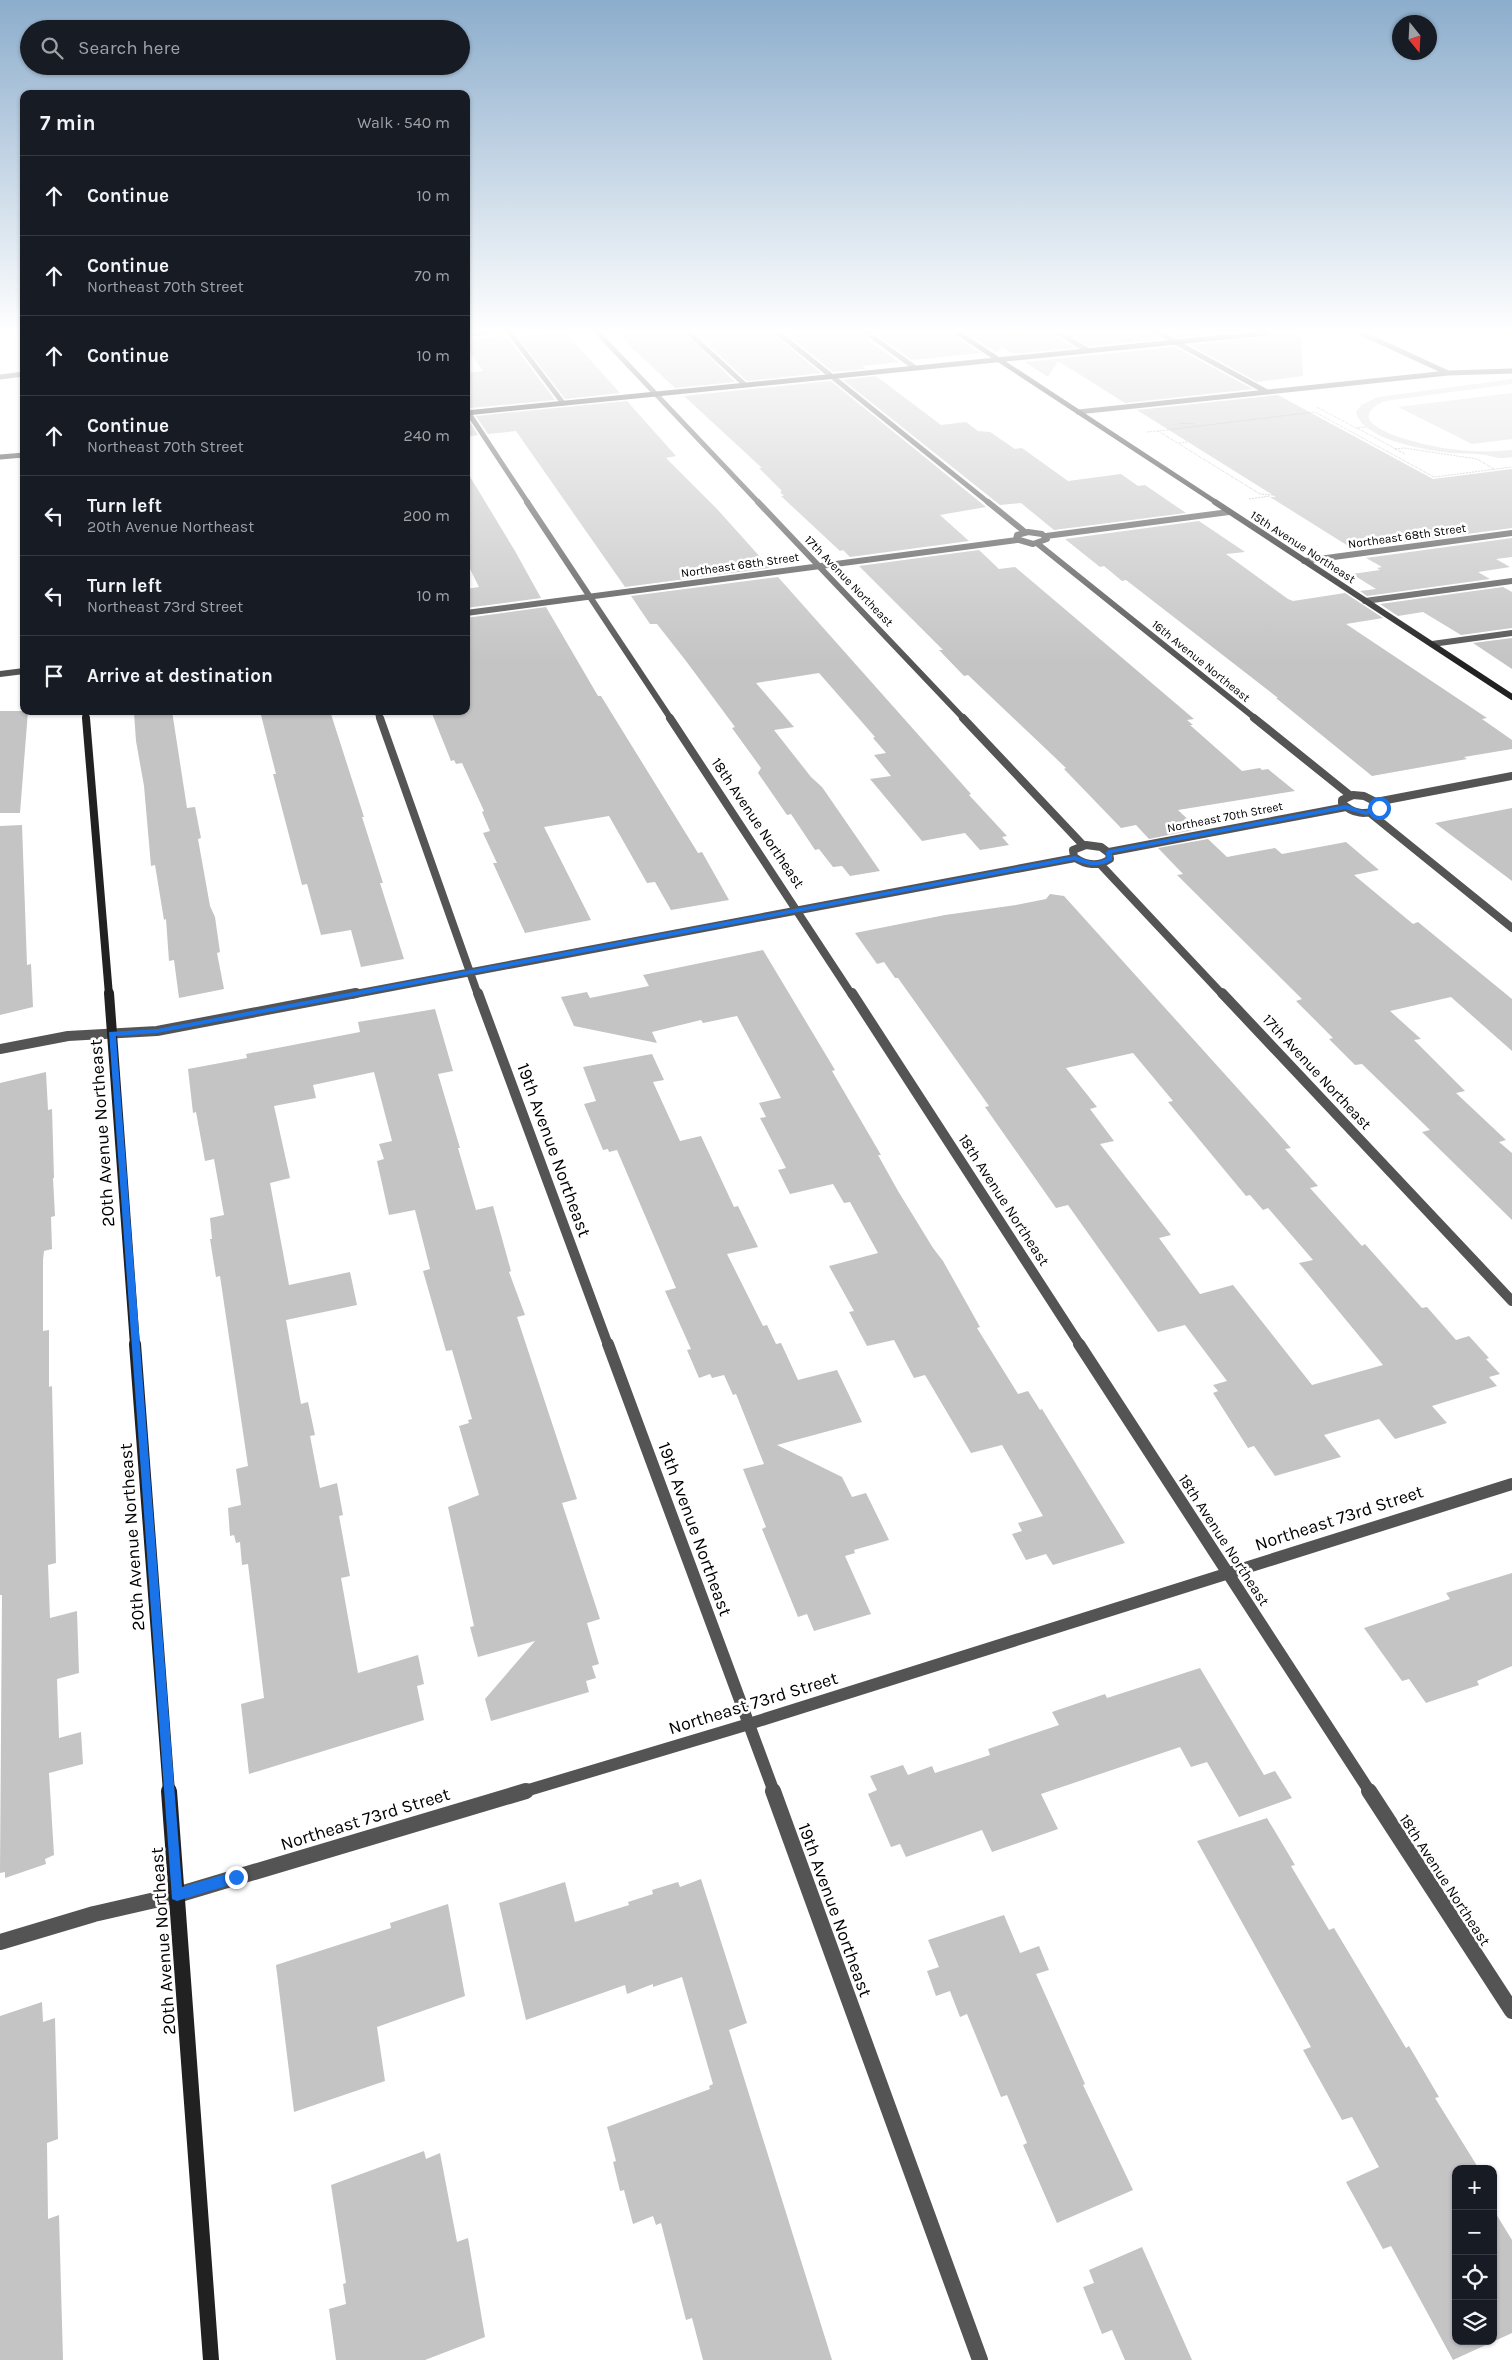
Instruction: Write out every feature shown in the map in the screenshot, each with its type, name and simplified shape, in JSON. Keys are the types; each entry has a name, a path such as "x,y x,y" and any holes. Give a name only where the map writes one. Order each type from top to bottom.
{"main road":[{"name":"15th Avenue Northeast","path":"1125,443 1512,697"},
{"path":"0,457 20,455"},
{"name":"20th Avenue Northeast","path":"86,715 211,2360"}],"street":[{"name":"18th Avenue Northeast","path":"488,443 798,910 1512,2011"},
{"name":"17th Avenue Northeast","path":"701,443 1083,845"},
{"path":"913,443 1024,532"},
{"path":"1017,540 1017,535 1024,532 1038,533 1046,536 1229,512"},
{"name":"Northeast 68th Street","path":"1304,561 1512,532"},
{"path":"1038,544 1046,541 1046,536"},
{"name":"Northeast 68th Street","path":"470,612 1017,540 1038,544"},
{"name":"16th Avenue Northeast","path":"1038,544 1350,796"},
{"path":"1365,601 1512,580"},
{"path":"1432,644 1512,633"},
{"path":"0,674 20,672"},
{"name":"19th Avenue Northeast","path":"378,715 470,972 749,1724 980,2360"},
{"path":"1376,802 1512,776"},
{"path":"1350,796 1364,796 1376,802 1379,808 1370,812 1360,813 1346,807 1342,800 1350,796"},
{"name":"Northeast 70th Street","path":"1109,852 1346,807"},
{"path":"1370,812 1512,928"},
{"path":"0,1049 68,1036 157,1031 1075,858 1089,864 1100,864 1110,859 1109,852 1097,846 1083,845 1073,850 1075,858"},
{"name":"17th Avenue Northeast","path":"1100,864 1512,1300"},
{"name":"Northeast 73rd Street","path":"0,1942 94,1914 177,1895 749,1724 1512,1484"}],"path":[{"path":"1178,443 1260,494 1273,495"},
{"path":"1372,443 1434,475 1512,467"},
{"path":"1386,443 1405,454 1394,455"},
{"path":"1395,448 1477,459 1494,469"},
{"path":"1406,462 1410,461"},
{"path":"1416,467 1420,466"},
{"path":"1472,469 1477,471"},
{"path":"1456,471 1460,473"},
{"path":"1246,500 1270,496 1268,494"}],"shaded area":[{"path":"1401,443 1421,443 1458,450 1512,450 1512,457 1498,458 1482,454 1451,453"}],"building":[{"path":"524,443 665,443 676,456 666,458 717,509 770,568 625,587"},
{"path":"735,443 907,443 986,507 940,515 969,541 850,557 843,550 840,551 781,496 784,496 780,492 782,491 759,468 762,468"},
{"path":"922,443 1006,443 1015,449 1022,448 1068,481 1121,474 1138,486 1145,485 1186,513 1054,530 1021,503 1000,505"},
{"path":"1190,443 1367,443 1433,479 1512,469 1512,528 1353,549 1270,497 1276,497"},
{"path":"470,477 541,598 470,607 470,588 479,587 470,569"},
{"path":"1199,521 1245,552 1226,554 1288,599 1293,601 1345,593 1383,618 1346,624 1487,718 1482,719 1512,740 1512,749 1372,776 1276,698 1278,698 1126,580 1122,581 1104,566 1100,567 1065,539"},
{"path":"1512,538 1512,557 1496,559 1510,567 1478,572 1490,579 1367,596 1360,591 1376,589 1352,574 1380,570 1377,568 1382,567 1366,558"},
{"path":"979,550 999,569 1015,567 1194,719 1187,720 1193,725 1190,725 1242,771 1260,768 1262,770 1268,769 1295,791 1178,810 1198,829 1149,839 1136,825 1121,828 1064,769 1066,768 968,675 964,676 939,650 943,650 859,566"},
{"path":"778,577 971,794 969,795 1007,836 1002,837 1009,845 980,850 965,833 922,841 870,779 891,776 874,755 886,753 873,738 875,737 819,673 756,683 794,727 774,730 811,777 822,787 880,871 850,876 842,866 833,867 819,849 815,850 791,814 787,815 758,773 761,768 732,728 735,727 657,624 650,624 631,596"},
{"path":"1503,587 1512,592 1512,628 1461,635 1423,612 1398,616 1380,604"},
{"path":"546,607 598,696 601,696 698,853 702,852 729,900 671,910 655,882 647,883 609,816 544,827 591,920 525,933 493,863 497,863 483,833 490,831 482,812 484,811 462,763 456,764 454,760 451,761 433,715 470,715 470,617"},
{"path":"1512,638 1512,669 1473,643"},
{"path":"0,711 20,711 20,715 28,715 20,813 0,813"},
{"path":"134,715 173,715 187,808 195,807 201,838 198,839 210,906 215,917 220,952 217,953 224,989 179,998 174,960 169,961 166,919 164,920 155,865 151,866 144,786 136,741"},
{"path":"261,715 331,715 364,817 362,817 383,883 380,883 404,959 361,967 351,930 321,935 307,884 302,885 273,774 276,774"},
{"path":"1512,808 1512,881 1435,823 1466,817"},
{"path":"22,825 27,965 31,964 33,1007 0,1015 0,826"},
{"path":"1208,839 1227,857 1275,848 1282,854 1346,842 1379,870 1354,875 1413,924 1418,922 1512,999 1512,1051 1451,997 1390,1011 1421,1039 1414,1040 1465,1091 1456,1093 1506,1140 1499,1142 1512,1153 1512,1220 1422,1132 1430,1130 1362,1064 1355,1065 1329,1039 1333,1038 1296,1001 1302,999 1177,875 1183,874 1158,848"},
{"path":"1050,894 1064,896 1291,1148 1285,1149 1318,1186 1310,1188 1362,1246 1365,1244 1422,1308 1427,1307 1456,1340 1469,1336 1489,1358 1486,1359 1500,1374 1489,1377 1497,1386 1432,1406 1447,1423 1395,1439 1379,1419 1324,1435 1341,1457 1275,1476 1254,1446 1248,1448 1213,1393 1218,1391 1213,1385 1227,1381 1185,1325 1158,1332 1068,1205 1056,1208 985,1107 989,1106 898,978 895,978 884,962 877,964 855,933 945,915 1046,899","holes":["1133,1053 1173,1101 1168,1102 1246,1196 1250,1195 1263,1210 1268,1208 1313,1260 1299,1263 1383,1365 1312,1385 1233,1285 1200,1294 1159,1238 1171,1235 1100,1144 1114,1141 1090,1109 1097,1107 1066,1068"]},
{"path":"763,950 835,1070 832,1071 881,1155 878,1155 898,1191 943,1261 980,1327 977,1328 1018,1394 1028,1391 1040,1410 1042,1409 1125,1543 1053,1565 1046,1554 1026,1560 1012,1534 1022,1531 1018,1523 1043,1516 1002,1445 971,1453 925,1375 914,1378 894,1340 867,1346 849,1312 854,1311 829,1266 878,1253 850,1202 844,1203 833,1184 790,1194 778,1170 786,1168 760,1118 766,1117 759,1103 781,1098 737,1016 703,1023 701,1020 652,1032 657,1043 574,1026 561,997 587,992 590,998 649,986 643,975"},
{"path":"435,1009 453,1071 438,1074 460,1148 458,1148 476,1210 493,1206 511,1271 509,1272 525,1315 517,1317 577,1499 562,1503 600,1619 587,1623 599,1664 592,1666 596,1678 586,1681 589,1692 491,1721 485,1699 535,1641 478,1657 470,1627 474,1626 448,1507 479,1495 459,1426 469,1423 468,1420 472,1419 452,1350 446,1351 423,1271 430,1269 415,1210 389,1215 377,1161 384,1159 379,1144 392,1141 374,1072 313,1085 316,1098 274,1106 290,1178 270,1183 289,1285 350,1272 357,1305 286,1320 301,1404 308,1402 315,1435 310,1436 320,1488 337,1483 343,1515 339,1516 350,1576 341,1578 358,1673 418,1655 424,1684 417,1686 424,1720 249,1774 241,1704 264,1698 248,1564 242,1565 240,1542 236,1543 234,1535 230,1536 228,1508 241,1505 236,1469 248,1466 220,1276 216,1277 210,1239 212,1239 210,1218 224,1215 214,1159 205,1161 196,1112 193,1113 188,1069 247,1058 246,1054 360,1032 358,1022"},
{"path":"652,1054 664,1080 653,1082 680,1141 701,1136 734,1207 738,1206 758,1247 727,1254 763,1326 767,1325 776,1344 781,1343 798,1380 837,1370 862,1422 777,1445 842,1477 852,1497 866,1493 889,1540 854,1550 855,1553 845,1556 871,1614 814,1631 807,1614 798,1617 762,1529 766,1527 743,1469 764,1464 736,1394 733,1395 724,1375 712,1378 710,1374 699,1378 687,1350 691,1349 665,1291 676,1288 617,1150 609,1152 608,1149 603,1150 584,1104 596,1101 583,1067"},
{"path":"46,1072 48,1110 52,1109 55,1216 51,1217 52,1249 44,1251 43,1260 43,1331 49,1330 49,1387 52,1386 56,1563 48,1565 50,1618 77,1611 79,1673 57,1679 59,1738 81,1732 83,1764 49,1773 54,1855 45,1859 46,1864 5,1878 5,1872 0,1873 2,1595 0,1595 0,1083"},
{"path":"1512,1573 1512,1666 1477,1681 1479,1685 1426,1703 1409,1679 1402,1681 1364,1628 1450,1599 1446,1593"},
{"path":"1200,1668 1264,1775 1275,1771 1292,1798 1239,1817 1207,1762 1191,1767 1180,1747 1041,1794 1058,1829 992,1852 982,1830 906,1857 900,1844 891,1847 868,1794 877,1790 870,1776 903,1765 908,1775 932,1766 935,1773 990,1755 988,1749 1059,1725 1052,1712 1105,1694 1107,1698"},
{"path":"1267,1818 1295,1865 1291,1866 1329,1930 1334,1928 1406,2048 1409,2046 1439,2097 1435,2098 1477,2165 1452,2165 1452,2345 1486,2345 1453,2360 1391,2246 1383,2249 1346,2182 1379,2167 1352,2117 1342,2120 1303,2050 1311,2047 1197,1841"},
{"path":"701,1879 747,2023 729,2030 832,2360 703,2360 692,2318 686,2320 661,2223 656,2225 653,2216 633,2224 624,2190 620,2191 613,2162 616,2161 607,2127 710,2089 709,2086 713,2084 682,1977 653,1987 653,1984 627,1994 625,1985 526,2020 499,1903 565,1882 575,1922 629,1905 628,1902 653,1894 652,1890 678,1882 680,1887"},
{"path":"448,1904 465,1996 377,2027 385,2081 294,2112 276,1965 391,1928 390,1923"},
{"path":"1004,1915 1020,1953 1039,1946 1049,1970 1036,1974 1085,2084 1083,2085 1133,2190 1057,2223 1023,2145 1027,2143 1007,2095 1001,2097 967,2014 960,2017 950,1991 936,1996 927,1971 939,1967 928,1940"},
{"path":"42,2002 43,2022 55,2018 58,2139 47,2143 48,2219 59,2215 63,2360 0,2360 0,2016"},
{"path":"424,2151 426,2159 440,2153 457,2242 468,2238 485,2337 425,2360 336,2360 329,2309 346,2304 343,2284 346,2283 331,2185"},
{"path":"1497,2216 1512,2240 1512,2333 1497,2340"},
{"path":"1142,2247 1192,2360 1125,2360 1112,2330 1102,2334 1083,2287 1094,2283 1089,2270"}],"route":[{"path":"236,1877 177,1895 112,1034 157,1031 1075,858 1089,864 1102,864 1110,859 1109,852 1346,807 1360,813 1376,811 1379,808"}]}
